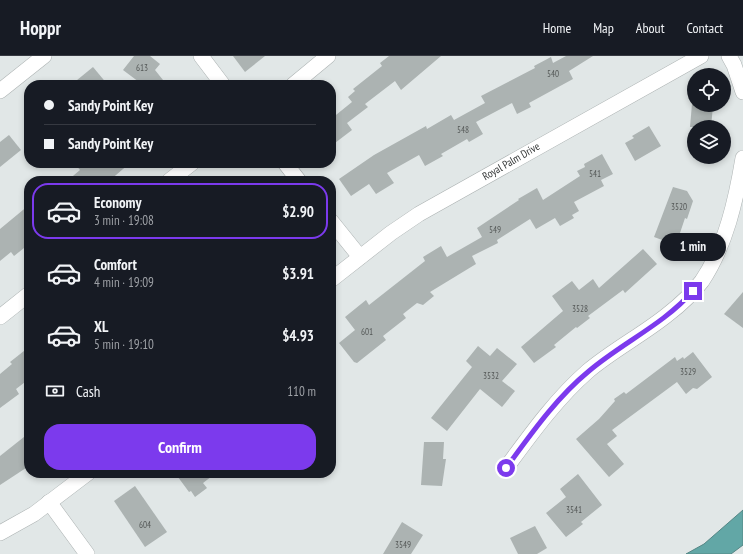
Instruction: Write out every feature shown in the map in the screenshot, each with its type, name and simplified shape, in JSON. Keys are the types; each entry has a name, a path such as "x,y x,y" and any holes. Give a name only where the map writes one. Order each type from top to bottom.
{"street":[{"path":"0,91 44,56"},
{"path":"201,56 219,80"},
{"path":"299,80 328,56"},
{"name":"Royal Palm Drive","path":"336,276 391,232 419,214 701,56"},
{"path":"729,56 734,65 743,92"},
{"path":"506,468 562,397 588,371 666,316 685,300 701,282 714,261 723,238 737,189 743,158"},
{"path":"175,176 186,168"},
{"path":"289,168 295,176"},
{"path":"336,227 360,257"},
{"path":"0,317 24,298"},
{"path":"0,533 34,514 81,478"},
{"path":"49,502 87,554"}],"water":[{"path":"743,510 743,545 731,554 686,554 704,544"}],"building":[{"path":"134,56 150,56 160,64 155,70 163,80 136,80 123,70"},
{"path":"233,56 265,56 245,72"},
{"path":"389,56 441,56 401,90 395,81 365,104 368,107 347,123 352,130 336,142 336,115 352,102 348,97 355,91 353,89 382,66 380,63"},
{"path":"566,56 593,56 569,71 573,79 529,103 531,107 517,114 512,103 476,122 483,134 469,142 467,139 441,154 443,156 425,166 419,155 387,173 394,183 376,194 369,184 351,196 339,179 374,155 426,126 427,129 451,115 454,120 485,103 481,96 535,68 534,66 551,57 553,63"},
{"path":"93,67 104,80 77,80"},
{"path":"691,112 712,112 712,120 691,120"},
{"path":"649,126 661,146 635,161 625,143 634,138 632,136"},
{"path":"9,135 21,150 0,167 0,142"},
{"path":"602,154 613,174 601,180 604,186 574,202 579,211 572,215 574,218 560,226 555,218 536,229 530,219 497,240 498,243 472,256 476,264 430,292 434,296 423,305 417,303 403,314 406,318 383,336 386,340 357,363 354,362 339,343 355,330 345,317 366,300 369,305 425,261 423,257 441,246 447,257 482,237 477,228 519,200 518,199 537,188 543,200 580,176 577,171 585,167 584,164"},
{"path":"78,168 124,168 115,176 73,176 80,170"},
{"path":"673,187 687,191 693,201 687,219 685,218 676,245 654,237"},
{"path":"24,209 24,248 14,256 11,252 0,261 0,229"},
{"path":"643,249 657,264 625,293 623,290 588,316 590,318 577,328 576,327 554,345 556,347 534,363 521,347 563,311 552,296 572,281 579,290 593,279 599,288"},
{"path":"743,292 743,328 724,314"},
{"path":"478,346 490,356 497,348 517,364 502,381 515,391 502,407 480,389 447,431 431,418 472,367 466,361"},
{"path":"24,351 24,383 16,389 19,394 0,408 0,374 12,364 10,362"},
{"path":"693,352 712,377 697,389 693,388 686,394 677,382 612,430 617,436 607,444 624,464 609,477 576,439 599,419 615,401 614,399 624,392 626,394 675,357 677,361 683,357 684,359"},
{"path":"24,437 24,469 0,485 0,456"},
{"path":"424,442 444,442 443,459 446,459 442,486 421,485"},
{"path":"578,474 602,505 581,522 583,524 566,537 546,513 566,497 560,489"},
{"path":"179,478 210,478 203,483 207,488 195,497 191,491 189,492"},
{"path":"135,486 167,532 145,547 114,501"},
{"path":"402,522 423,535 411,554 383,554"},
{"path":"535,526 547,548 537,554 518,554 510,538"}],"route":[{"path":"506,468 539,424 562,397 588,371 617,349 666,316 693,291"}]}
